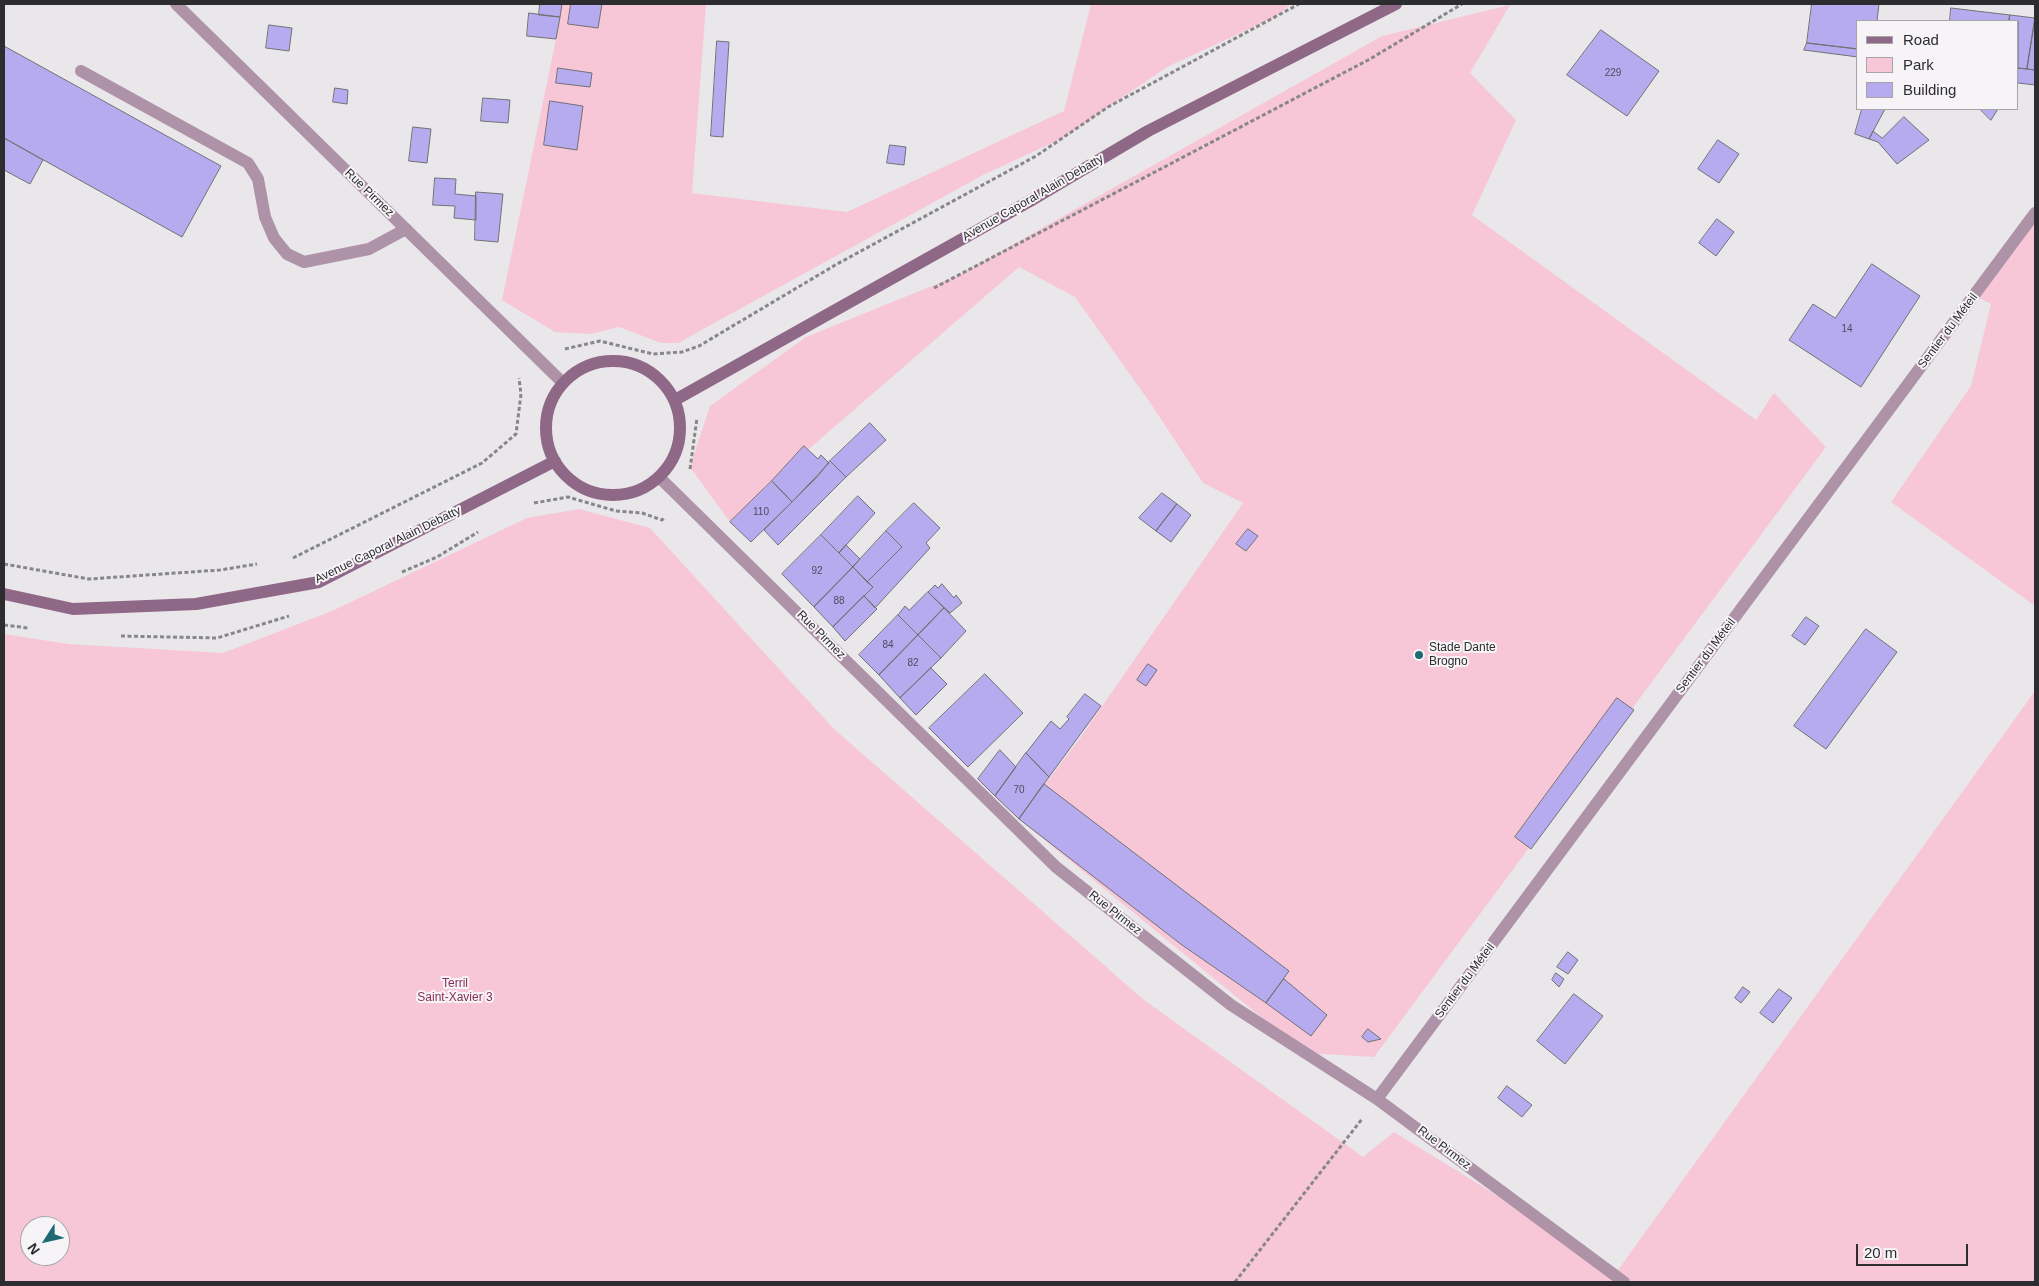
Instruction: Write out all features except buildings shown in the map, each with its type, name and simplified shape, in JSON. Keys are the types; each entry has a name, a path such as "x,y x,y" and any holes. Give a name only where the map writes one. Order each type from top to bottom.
{"main road":[{"name":"Avenue Caporal Alain Debatty","path":"674,400 1030,201 1148,131 1396,4"},
{"path":"603,361 633,364 662,381 674,400 680,423 678,446 671,462 660,478 633,493 609,495 590,491 570,480 554,461 548,446 546,423 550,402 563,383 581,368 603,361"},
{"name":"Avenue Caporal Alain Debatty","path":"4,594 73,609 168,606 196,604 319,582 554,461"}],"street":[{"name":"Rue Pirmez","path":"176,4 563,383"},
{"path":"81,71 248,163 258,179 265,217 274,238 287,254 304,262 369,249 406,229"},
{"name":"Sentier du Méteil","path":"1377,1099 2035,213"},
{"name":"Rue Pirmez","path":"660,478 1056,867 1232,1005 1377,1099 1624,1282"}],"path":[{"path":"563,349 600,341 653,354 682,352 699,346 837,264 1036,156 1108,107 1299,4"},
{"path":"284,560 293,558 482,463 516,434 521,394 518,376"},
{"path":"4,564 89,579 220,570 265,562"},
{"path":"1235,1282 1377,1099"}],"green space":[{"path":"560,4 706,4 692,193 847,212 1064,111 1091,4 1291,4 1275,17 1167,67 1063,138 983,175 678,343 661,343 619,327 590,334 555,332 502,300 556,39"},
{"path":"1510,5 1470,73 1516,120 1472,215 1756,420 1774,393 1826,447 1374,1057 1305,1053 1019,819 1080,738 1243,503 1203,483 1151,404 1075,297 1019,267 772,481 730,522 690,467 710,406 806,337 959,275 1382,36"},
{"path":"2035,221 2035,606 1891,502 1971,386 1991,304 1974,295"},
{"name":"Terril Saint-Xavier 3","path":"579,509 650,528 834,729 1144,1000 1363,1157 1394,1132 1618,1270 2035,691 2035,1282 4,1282 4,634 68,644 223,653 332,611 527,518"}],"place":[{"name":"Stade Dante Brogno","path":"1419,655"}]}
